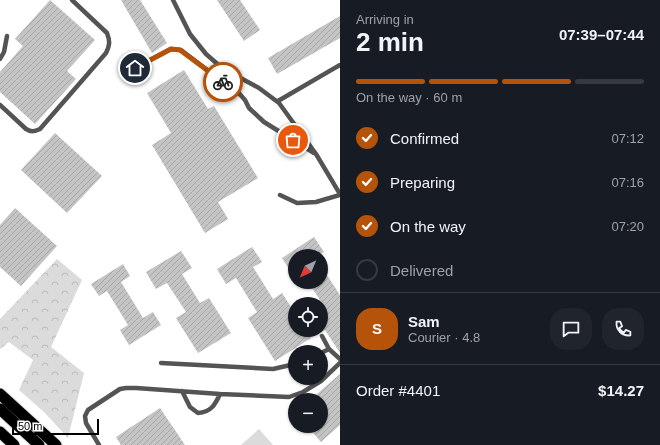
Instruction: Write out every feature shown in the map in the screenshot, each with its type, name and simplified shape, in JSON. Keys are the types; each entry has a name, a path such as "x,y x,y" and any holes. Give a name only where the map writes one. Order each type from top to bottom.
{"highway":[{"path":"0,394 56,445"},
{"path":"0,409 39,445"},
{"path":"0,432 14,445"}],"lane":[{"path":"0,105 26,129 30,132 35,132 40,129 106,52 110,45 110,39 107,33 72,0"},
{"path":"173,0 190,34 206,54 222,68 260,88 278,102 316,154 340,195 316,202 297,203 280,195"},
{"path":"0,59 4,52 7,36"},
{"path":"135,68 171,49 180,50 237,91 245,100 249,108 264,122 316,154"},
{"path":"278,102 340,65"},
{"path":"323,337 329,348 340,359"},
{"path":"161,363 273,369 288,366"},
{"path":"99,445 86,423 85,416 88,410 120,389 126,388 220,394 289,396 303,392 321,381 340,363"},
{"path":"182,391 190,407 198,414 207,412 214,405 220,394"}],"green space":[{"path":"57,259 82,280 51,347 84,373 68,438 44,412 19,390 33,360 9,342 0,349 0,319"},
{"path":"259,429 273,445 241,445"}],"building":[{"path":"50,0 95,40 67,71 76,79 35,124 0,92 0,72 23,46 15,39"},
{"path":"121,0 140,0 167,43 152,53"},
{"path":"217,0 240,0 260,30 244,41"},
{"path":"340,16 340,38 277,74 268,58"},
{"path":"184,70 208,109 214,106 258,178 218,202 228,219 205,233 152,145 171,133 147,93"},
{"path":"55,133 102,176 67,213 21,170"},
{"path":"15,208 57,246 21,286 0,267 0,225"},
{"path":"314,237 322,249 296,249"},
{"path":"252,247 262,262 253,267 273,299 282,293 288,302 288,337 311,338 300,345 288,345 288,353 275,361 248,318 257,312 236,278 226,284 217,269"},
{"path":"181,251 192,268 182,274 200,303 209,298 231,333 198,353 176,318 186,312 167,283 156,289 146,272"},
{"path":"288,254 288,267 282,258"},
{"path":"123,264 130,276 121,282 143,318 153,312 161,325 129,345 120,330 128,325 107,291 99,296 91,284"},
{"path":"328,277 340,295 340,353 328,335 328,297 318,297 313,289 328,289"},
{"path":"340,374 340,425 321,442 313,433 328,433 328,393 318,393"},
{"path":"160,408 185,445 121,445 116,437"}],"way so far":[{"path":"223,82 237,91 245,100 249,108 264,122 293,140"}],"route":[{"path":"135,68 163,52 171,49 180,50 223,82"}]}
